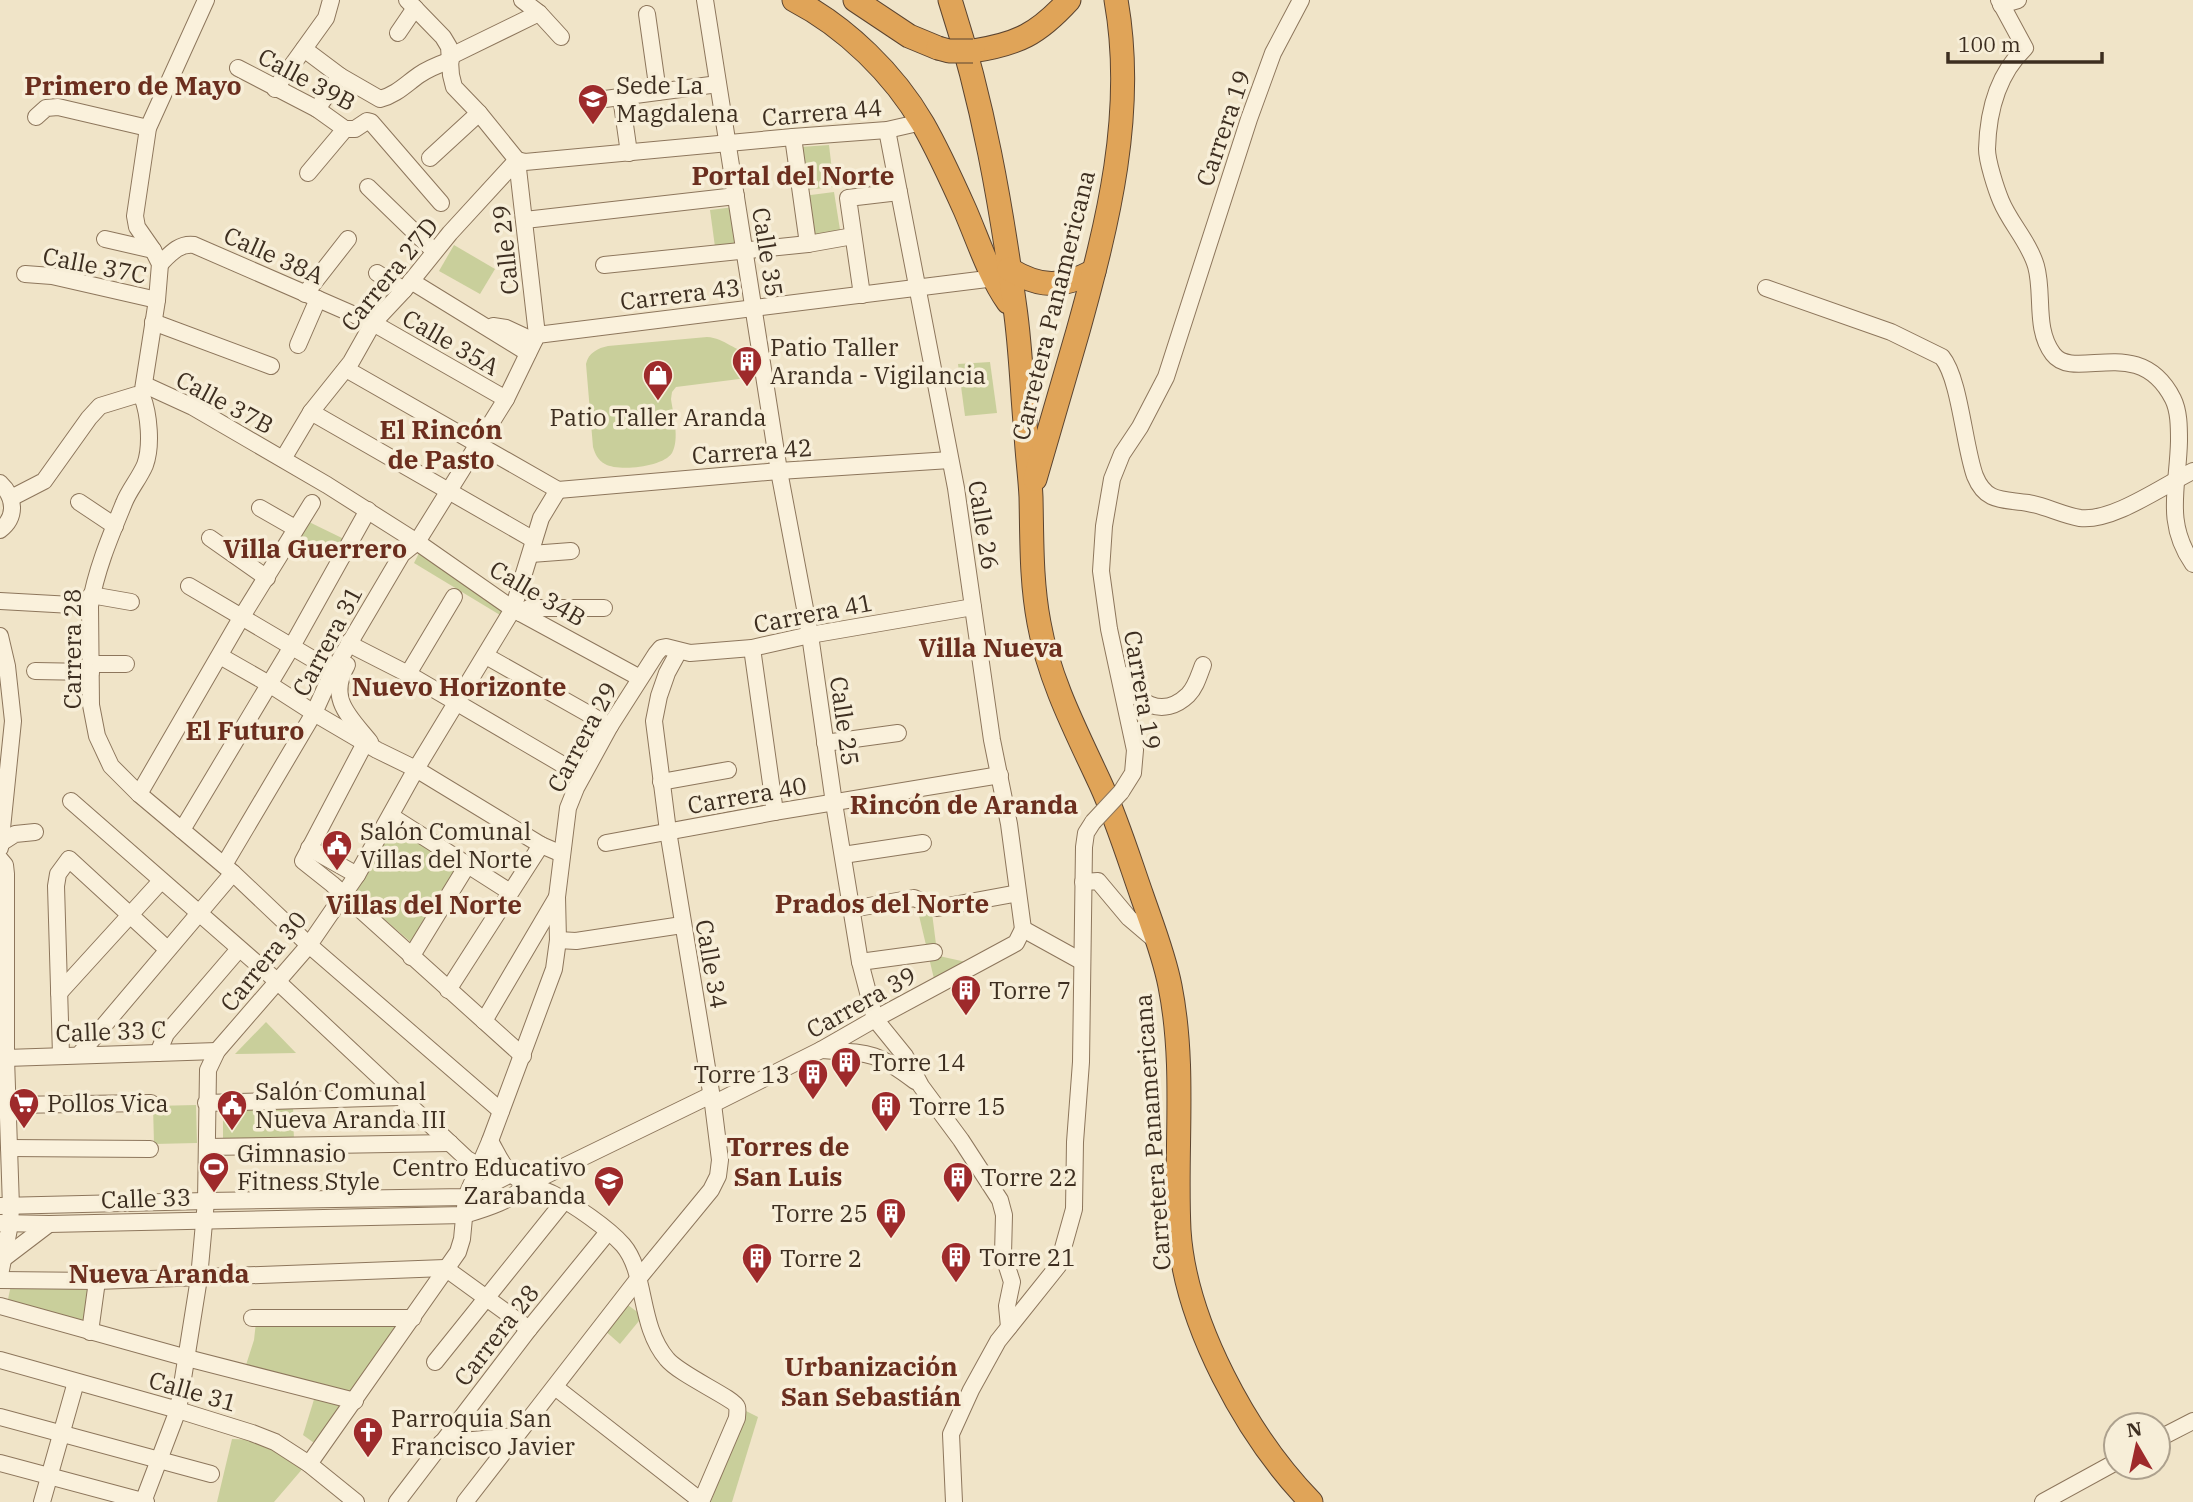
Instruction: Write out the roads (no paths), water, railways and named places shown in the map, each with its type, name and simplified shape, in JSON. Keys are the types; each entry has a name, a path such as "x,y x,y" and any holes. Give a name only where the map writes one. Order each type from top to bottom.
{"highway":[{"path":"794,0 839,29 872,59 897,87 922,122 1002,274 1042,284 1060,284 1078,280 1094,271"},
{"path":"855,0 909,36 949,51 973,51 1001,47 1027,36 1051,20 1069,0"},
{"name":"Carretera Panamericana","path":"950,0 978,95 988,143 1002,274 1016,312 1031,496 1032,568 1039,626 1061,698 1104,791 1170,983 1179,1074 1179,1227 1185,1273 1204,1331 1244,1415 1278,1464 1311,1502"},
{"name":"Carretera Panamericana","path":"1031,496 1094,271 1111,200 1123,114 1124,67 1116,0"}],"street":[{"path":"156,257 137,227 135,216 148,128 206,0"},
{"path":"275,89 326,18 331,0"},
{"path":"522,0 539,13 561,37"},
{"name":"Calle 35","path":"705,0 779,471"},
{"name":"Carrera 19","path":"954,1502 951,1434 998,1341 1058,1266 1074,1209 1075,1142 1082,1062 1081,961 1086,833 1121,792 1133,773 1135,750 1113,650 1101,571 1104,526 1112,479 1122,454 1140,427 1166,377 1248,119 1273,53 1301,0"},
{"path":"2018,0 2000,3 2025,48 2013,60 2000,81 1993,107 1987,152 2000,201 2034,257 2039,275 2045,339 2054,356 2071,363 2138,364 2159,377 2174,401 2179,423 2174,518 2186,553 2193,564"},
{"path":"398,33 411,4 443,37 449,47 454,87 517,160"},
{"path":"304,49 340,76 380,99 402,89 421,74 539,13"},
{"path":"647,14 658,92"},
{"name":"Calle 39B","path":"238,68 317,109 345,129 371,122 441,203"},
{"path":"317,109 340,76"},
{"path":"590,100 718,84"},
{"path":"621,97 629,153"},
{"path":"36,117 46,108 58,107 148,128"},
{"path":"430,158 479,113"},
{"name":"Carrera 44","path":"517,160 525,162 793,136 887,130 922,122"},
{"path":"308,173 345,129"},
{"name":"Calle 26","path":"887,130 950,460 992,740 1009,824 1023,929"},
{"path":"793,136 808,244"},
{"name":"Calle 29","path":"517,160 525,220 533,343"},
{"name":"Carrera 27D","path":"283,459 311,412 346,369 373,323 517,160"},
{"path":"368,187 434,251"},
{"path":"862,295 848,198 899,192"},
{"path":"525,220 736,196"},
{"name":"Carrera 43","path":"604,265 808,244 853,236"},
{"path":"105,239 156,257"},
{"path":"298,345 312,297 348,239"},
{"name":"Calle 38A","path":"156,257 186,244 194,245 373,323"},
{"name":"Carrera 28","path":"156,257 157,300 143,391 147,424 146,461 125,499 95,577 91,601 91,705 97,736 111,766 139,794 229,869 309,945 500,1111"},
{"path":"377,273 408,286 484,326 506,328 533,343 506,399 417,542"},
{"name":"Calle 37C","path":"25,274 52,276 157,300"},
{"name":"Carrera 43","path":"533,343 754,308 917,288 1002,274"},
{"path":"1766,288 1891,332 1942,357 1956,392 1964,437 1975,476 1983,491 1992,498 2032,503 2079,518 2091,518 2157,493 2193,471"},
{"name":"Calle 37C","path":"153,322 271,366"},
{"name":"Calle 35A","path":"373,323 506,399"},
{"path":"346,369 558,490"},
{"path":"12,498 44,481 100,406 143,391"},
{"name":"Calle 37B","path":"143,391 193,407 368,510"},
{"path":"311,412 404,465 533,547 571,551"},
{"name":"Carrera 42","path":"558,490 950,460"},
{"name":"Calle 25","path":"779,471 810,635 860,962 875,1019"},
{"path":"0,483 12,498 13,509 10,519 0,530"},
{"name":"Carrera 30","path":"217,1051 309,945 357,874 416,769 516,611 541,519 558,490"},
{"path":"79,502 115,526"},
{"path":"139,794 241,618 312,503"},
{"path":"260,508 295,528"},
{"path":"182,830 291,648 368,510"},
{"name":"Calle 34B","path":"368,510 516,611 640,678"},
{"path":"210,538 267,578"},
{"name":"Carrera 31","path":"79,1055 198,914 229,869 336,674 411,557 417,542"},
{"path":"188,586 336,674 339,700 371,747"},
{"path":"408,674 454,597"},
{"path":"0,601 131,602"},
{"name":"Carrera 41","path":"661,648 690,653 752,648 810,635 973,607"},
{"path":"516,611 529,608 604,608"},
{"path":"0,636 7,666 12,712 4,763 0,846"},
{"path":"353,645 583,776"},
{"name":"Carrera 29","path":"309,1464 458,1252 463,1239 466,1198 523,1056 554,969 558,940 557,897 568,808 610,726 661,648"},
{"path":"752,648 775,812"},
{"path":"1113,650 1127,682 1142,700 1157,708 1170,706 1187,696 1203,665"},
{"name":"Calle 34","path":"465,1502 638,1279 711,1191 718,1176 720,1160 712,1100 682,925 654,722 667,673 679,651"},
{"path":"220,656 371,747 416,769 541,845 562,854"},
{"path":"486,656 610,726"},
{"path":"35,670 126,664"},
{"path":"825,743 898,733"},
{"path":"371,747 303,861 523,1056"},
{"path":"661,782 729,770"},
{"name":"Carrera 40","path":"668,831 1000,775"},
{"path":"71,801 278,982 467,1159 479,1166 511,1174 565,1200 623,1245 633,1260 650,1328 667,1359 689,1377 731,1399 737,1407 737,1418 701,1501 555,1387"},
{"path":"391,816 510,892"},
{"path":"606,843 668,831"},
{"path":"0,846 15,834 35,832"},
{"path":"843,855 923,843"},
{"path":"448,990 541,845"},
{"path":"309,848 357,874"},
{"path":"0,859 5,865 6,874 9,1148 1,1272"},
{"path":"61,1055 57,886 58,874 69,859 167,949"},
{"path":"411,957 468,864"},
{"path":"59,993 161,881"},
{"path":"1083,882 1098,881 1129,918 1157,942"},
{"path":"852,909 914,898 937,908 1018,893"},
{"path":"484,1021 557,897"},
{"path":"558,940 576,941 682,925"},
{"path":"1023,929 1081,961"},
{"name":"Carrera 39","path":"528,1184 821,1050 1016,943 1023,929"},
{"path":"158,1053 166,1034 240,949"},
{"path":"860,962 934,952"},
{"path":"875,1019 905,1056 921,1086 961,1140 1000,1200 1004,1215 1003,1255 1012,1283 1007,1306 1009,1327"},
{"path":"821,1050 874,1055 892,1063 921,1086"},
{"path":"0,1463 144,1502 178,1410 187,1359 199,1278 206,1200 208,1070 217,1051"},
{"name":"Calle 33 C","path":"6,1058 217,1051"},
{"path":"206,1103 402,1097"},
{"path":"8,1105 151,1103"},
{"path":"490,1141 511,1174"},
{"path":"207,1147 450,1143"},
{"path":"9,1148 150,1149"},
{"name":"Calle 33","path":"6,1206 206,1200 466,1198 511,1174"},
{"name":"Calle 33","path":"5,1223 464,1215 502,1202 528,1184"},
{"path":"435,1362 565,1200"},
{"path":"1,1272 50,1224"},
{"name":"Carrera 28","path":"397,1502 529,1329 608,1232"},
{"path":"1,1272 97,1281 445,1268 529,1329"},
{"path":"90,1332 97,1281"},
{"path":"0,1306 187,1359 355,1401"},
{"path":"252,1318 413,1318"},
{"name":"Calle 31","path":"0,1360 178,1410 275,1442 309,1464 356,1502"},
{"path":"42,1502 76,1382"},
{"path":"0,1417 211,1474"},
{"path":"2172,1432 2193,1421"},
{"path":"441,1443 515,1436"},
{"path":"2043,1502 2102,1470"},
{"path":"329,1502 340,1488"}],"place":[{"name":"Sede La Magdalena","path":"593,126"},
{"name":"Patio Taller Aranda - Vigilancia","path":"747,388"},
{"name":"Patio Taller Aranda","path":"658,402"},
{"name":"Salón Comunal Villas del Norte","path":"337,872"},
{"name":"Torre 7","path":"966,1017"},
{"name":"Torre 14","path":"846,1089"},
{"name":"Torre 13","path":"813,1101"},
{"name":"Pollos Vica","path":"24,1130"},
{"name":"Salón Comunal Nueva Aranda III","path":"232,1132"},
{"name":"Torre 15","path":"886,1133"},
{"name":"Gimnasio Fitness Style","path":"214,1194"},
{"name":"Torre 22","path":"958,1204"},
{"name":"Centro Educativo Zarabanda","path":"609,1208"},
{"name":"Torre 25","path":"891,1240"},
{"name":"Torre 21","path":"956,1284"},
{"name":"Torre 2","path":"757,1285"},
{"name":"Parroquia San Francisco Javier","path":"368,1459"}],"district":[{"name":"Primero de Mayo","path":"133,85"},
{"name":"Portal del Norte","path":"793,175"},
{"name":"El Rincón de Pasto","path":"441,444"},
{"name":"Villa Guerrero","path":"315,548"},
{"name":"Villa Nueva","path":"991,647"},
{"name":"Nuevo Horizonte","path":"459,686"},
{"name":"El Futuro","path":"245,730"},
{"name":"Rincón de Aranda","path":"964,804"},
{"name":"Prados del Norte","path":"882,903"},
{"name":"Villas del Norte","path":"424,904"},
{"name":"Torres de San Luis","path":"788,1161"},
{"name":"Nueva Aranda","path":"159,1273"},
{"name":"Urbanización San Sebastián","path":"871,1381"}]}
